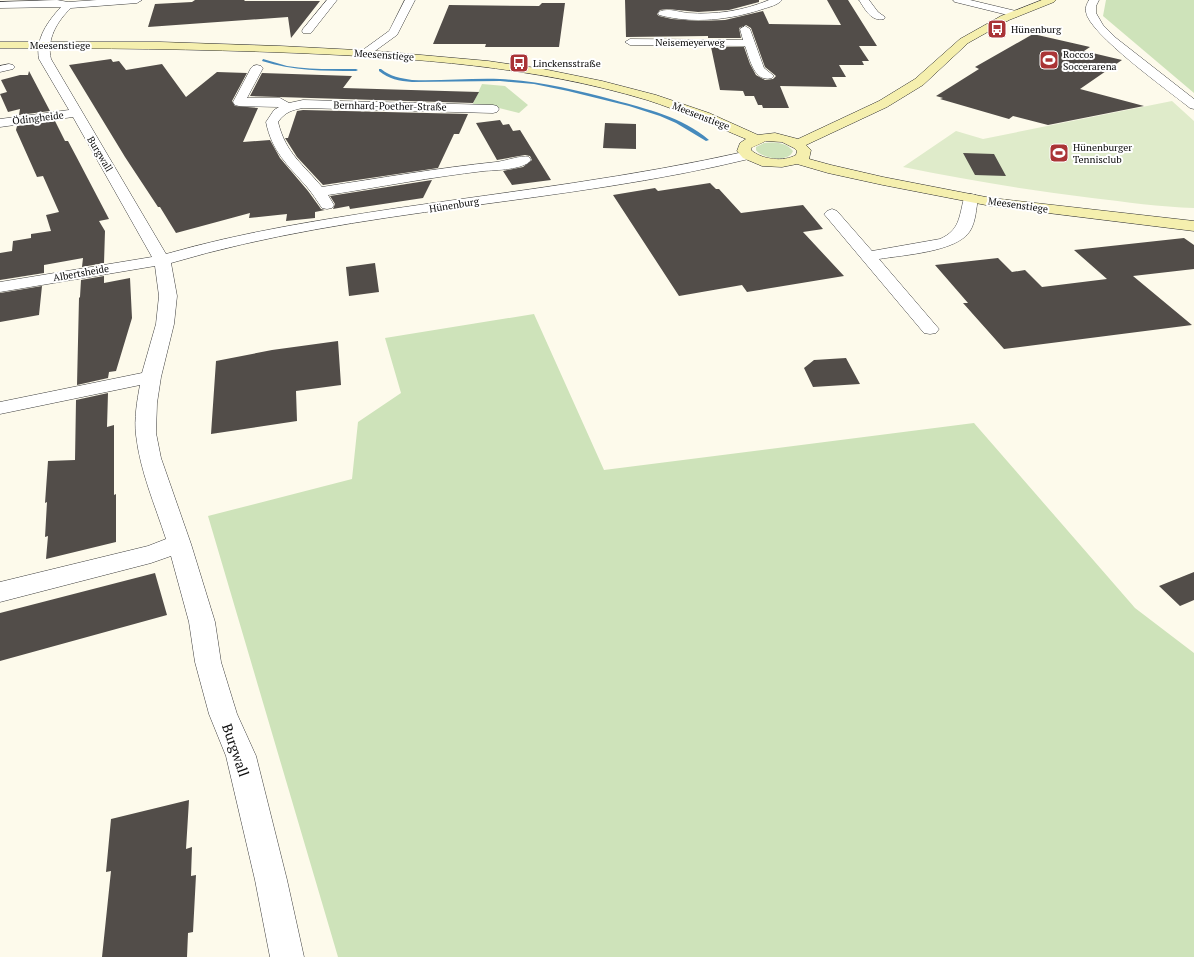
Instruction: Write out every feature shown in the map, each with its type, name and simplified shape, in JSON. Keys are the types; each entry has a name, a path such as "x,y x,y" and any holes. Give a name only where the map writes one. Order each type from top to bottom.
{"street":[{"path":"0,5 58,3 68,5 137,0"},
{"path":"307,31 332,0"},
{"path":"364,54 393,33 410,0"},
{"path":"663,13 678,16 740,14 760,8 777,0"},
{"path":"864,0 874,14 880,17"},
{"path":"958,0 975,5 982,10 1011,16"},
{"path":"798,160 803,157 804,150 798,144 874,109 907,90 924,77 964,41 1011,16 1051,0"},
{"path":"1094,0 1090,13 1099,27 1112,40 1194,105"},
{"path":"44,45 47,36 60,14 68,5"},
{"path":"740,14 759,70 768,76"},
{"path":"391,55 394,52 395,39 393,33"},
{"name":"Neisemeyerweg","path":"630,42 749,43"},
{"name":"Meesenstiege","path":"0,45 257,48 391,55 537,71 602,83 681,107 713,119 756,139 782,139 798,144"},
{"name":"Burgwall","path":"44,45 44,58 162,260 168,296 165,324 147,404 146,425 150,458 179,544 202,622 208,662 223,714 241,756 287,957"},
{"name":"Bernhard-Poether-Straße","path":"257,68 239,102 280,102 287,106 303,104 493,109"},
{"path":"287,106 278,113 272,122 273,131 280,148 292,163 321,192 336,222"},
{"name":"Ödingheide","path":"0,123 76,113"},
{"path":"748,155 744,151 745,146 756,139"},
{"name":"Meesenstiege","path":"748,155 754,159 772,163 798,160 828,169 869,178 1018,206 1194,226"},
{"name":"Hünenburg","path":"162,260 193,251 264,235 336,222 625,179 748,155"},
{"path":"321,192 457,164 512,164 524,160"},
{"path":"869,256 954,240 964,231 971,198"},
{"path":"832,214 930,329"},
{"name":"Albertsheide","path":"0,287 162,260"},
{"path":"0,408 152,377"},
{"path":"0,592 151,554 179,544"}],"green space":[{"path":"1106,0 1194,0 1194,93 1103,16"},
{"path":"482,84 505,86 528,105 519,113 499,108 472,106"},
{"name":"Hünenburger Tennisclub","path":"1172,101 1194,121 1194,208 1168,207 1044,192 903,167 956,131 983,139"},
{"path":"764,143 783,144 793,151 791,155 781,158 764,156 756,150 756,147"},
{"path":"534,314 604,470 974,423 1135,608 1194,653 1194,957 338,957 208,516 352,479 358,422 401,393 385,338"}],"building":[{"path":"195,0 320,1 291,38 288,17 148,27 155,4 192,2"},
{"path":"625,0 759,0 759,2 729,10 698,12 667,9 660,10 657,14 659,16 672,19 698,21 725,20 763,11 769,24 841,25 827,0 848,0 877,46 859,46 869,61 862,61 864,65 839,65 846,77 832,77 837,87 780,86 789,108 763,108 762,105 758,105 754,96 745,96 743,91 720,90 711,47 744,47 756,75 765,80 773,79 776,76 765,67 751,28 746,25 739,28 741,38 708,38 708,36 626,37"},
{"path":"542,3 565,3 559,47 485,47 486,44 433,44 449,5 539,6"},
{"path":"1033,34 1090,47 1084,51 1122,60 1080,89 1144,106 1048,125 1013,116 1009,119 940,99 943,98 936,96 979,69 975,67"},
{"path":"111,59 113,62 119,61 126,70 162,64 186,97 217,72 247,73 232,101 235,106 258,108 243,142 270,140 280,158 321,209 325,210 315,212 315,218 286,221 287,214 249,218 250,213 176,233 160,207 158,207 125,157 69,65"},
{"path":"29,71 50,111 19,115 20,109 8,112 0,94 7,92 1,80 20,75 28,75"},
{"path":"262,73 352,76 343,88 479,92 473,103 250,96"},
{"path":"297,111 468,114 459,134 454,134 438,168 323,185 297,157 285,138 288,138"},
{"path":"500,120 503,125 509,124 513,131 520,130 551,180 512,185 503,171 523,167 532,160 530,156 525,155 497,160 476,123"},
{"path":"55,121 65,141 68,141 109,219 99,221 105,231 104,263 82,267 83,258 44,265 44,273 0,280 0,253 12,251 13,241 31,238 31,234 51,231 46,215 59,212 43,176 37,177 16,130 17,126"},
{"path":"605,123 636,124 636,149 603,148"},
{"path":"963,153 994,154 1006,176 975,175"},
{"path":"432,180 423,198 350,209 349,206 333,209 335,204 330,196"},
{"path":"710,183 716,189 719,189 741,213 803,205 823,229 803,232 844,276 747,292 742,285 679,296 613,195 655,188 658,191"},
{"path":"1184,238 1194,245 1194,269 1133,276 1192,325 1004,349 963,303 968,303 935,265 998,258 1012,272 1025,270 1042,287 1107,279 1074,250"},
{"path":"375,263 379,292 349,296 346,267"},
{"path":"104,276 104,283 130,278 132,318 116,371 109,372 108,378 77,385 79,298 81,280"},
{"path":"42,286 39,315 0,322 0,293"},
{"path":"338,341 341,385 296,391 297,421 211,434 216,361 272,350"},
{"path":"846,358 860,384 813,387 804,368 814,360"},
{"path":"108,393 107,427 114,425 116,542 46,559 48,536 45,537 47,502 45,503 48,461 75,460 76,400"},
{"path":"1194,572 1194,600 1180,606 1159,586"},
{"path":"155,573 167,615 0,661 0,613"},
{"path":"189,800 186,849 192,847 191,876 196,875 193,932 188,933 187,957 102,957 111,871 106,872 111,819"}],"waterway":[{"path":"263,60 286,67 321,70 356,70"},
{"path":"380,70 387,76 412,81 517,81 585,93 667,117 707,140"}],"place":[{"name":"Hünenburg","path":"997,29"},
{"name":"Roccos Soccerarena","path":"1049,60"},
{"name":"Linckensstraße","path":"519,63"},
{"name":"Hünenburger Tennisclub","path":"1059,153"}]}
